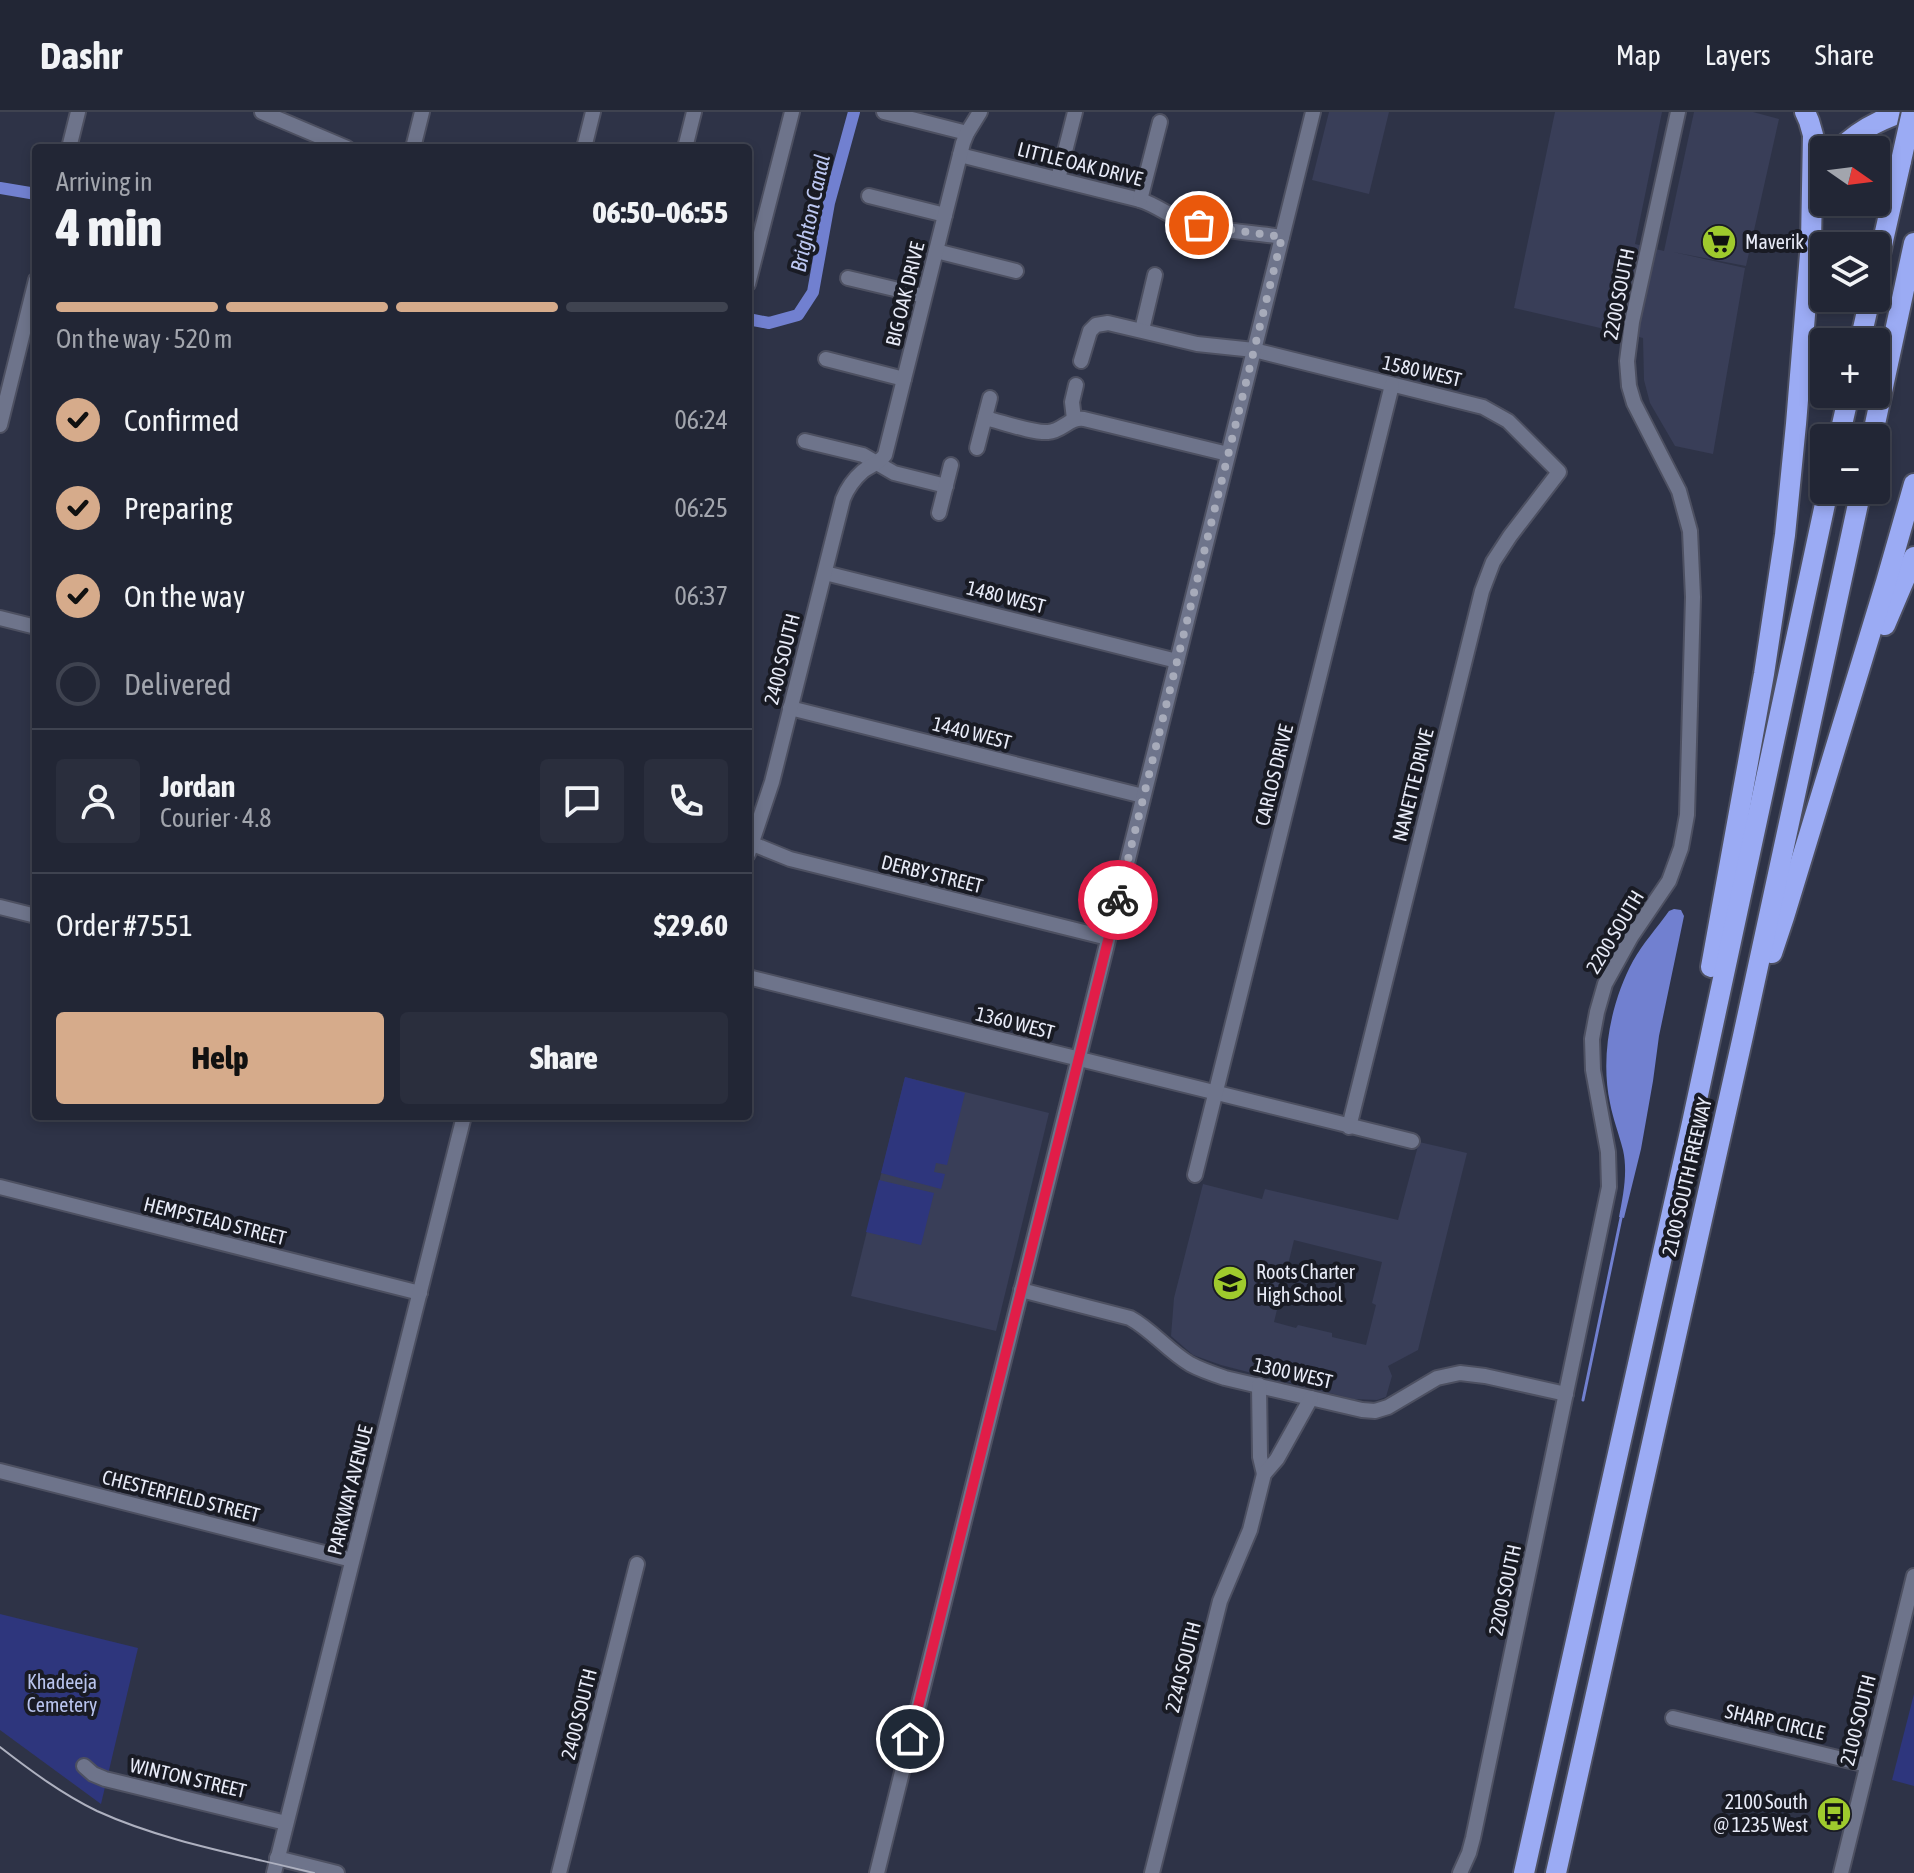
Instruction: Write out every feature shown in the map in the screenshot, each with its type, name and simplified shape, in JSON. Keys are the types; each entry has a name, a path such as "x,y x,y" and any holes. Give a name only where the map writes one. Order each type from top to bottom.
{"highway":[{"path":"1805,112 1813,135 1811,232"},
{"path":"1855,136 1903,112"},
{"path":"1885,232 1912,112"},
{"path":"1875,424 1914,243"},
{"path":"1676,1190 1682,1121 1777,591 1792,464 1810,254"},
{"path":"1743,1036 1784,917 1914,484"},
{"name":"2100 SOUTH FREEWAY","path":"1524,1872 1825,504"},
{"name":"2100 SOUTH FREEWAY","path":"1556,1873 1858,504"},
{"path":"1844,720 1914,557"}],"street":[{"path":"70,144 78,112"},
{"path":"262,112 338,144"},
{"path":"414,144 422,112"},
{"path":"585,144 593,112"},
{"path":"686,144 694,112"},
{"path":"752,268 792,112"},
{"path":"884,112 967,133"},
{"name":"BIG OAK DRIVE","path":"877,464 885,455 960,155 967,133 980,112"},
{"path":"1058,179 1075,112"},
{"path":"877,1873 1313,112"},
{"name":"2200 SOUTH","path":"1460,1873 1473,1838 1609,1187 1608,1152 1593,1070 1592,1039 1597,1012 1605,984 1669,881 1681,848 1687,815 1693,597 1690,531 1679,491 1634,403 1627,361 1678,112"},
{"path":"1140,200 1160,122"},
{"name":"LITTLE OAK DRIVE","path":"960,155 1140,200 1189,223 1282,237"},
{"path":"869,196 945,215"},
{"path":"936,251 1016,271"},
{"path":"1142,330 1155,275"},
{"path":"848,278 924,296"},
{"path":"0,425 29,336 32,312"},
{"name":"1580 WEST","path":"1081,361 1088,335 1096,325 1108,323 1197,344 1254,350 1483,407 1508,421 1559,472"},
{"path":"826,359 904,379"},
{"path":"1074,419 1072,402 1076,385"},
{"name":"CARLOS DRIVE","path":"1195,1175 1392,385"},
{"path":"977,448 990,398"},
{"path":"985,418 1045,432 1056,430 1074,419 1089,420 1228,454"},
{"path":"805,441 863,455 894,473 946,486"},
{"name":"2400 SOUTH","path":"752,839 772,782 843,499 847,489 863,471 877,464"},
{"path":"939,513 951,465"},
{"name":"NANETTE DRIVE","path":"1349,1127 1482,591 1493,562 1559,472"},
{"name":"1480 WEST","path":"825,573 1177,661"},
{"path":"0,618 32,626"},
{"name":"1440 WEST","path":"790,708 1143,796"},
{"name":"DERBY STREET","path":"752,848 1108,938"},
{"path":"0,907 32,915"},
{"name":"1360 WEST","path":"752,978 1412,1141"},
{"name":"PARKWAY AVENUE","path":"275,1866 463,1120"},
{"name":"HEMPSTEAD STREET","path":"0,1187 420,1293"},
{"name":"1300 WEST","path":"1021,1290 1130,1318 1191,1364 1225,1378 1362,1410 1375,1411 1388,1407 1437,1378 1460,1373 1566,1394"},
{"name":"2240 SOUTH","path":"1259,1385 1260,1457 1264,1474"},
{"name":"2240 SOUTH","path":"1152,1873 1220,1601 1250,1530 1264,1474 1277,1459 1311,1398"},
{"name":"CHESTERFIELD STREET","path":"0,1471 352,1560"},
{"name":"2400 SOUTH","path":"559,1873 637,1564"},
{"name":"2100 SOUTH","path":"1841,1871 1914,1576"},
{"name":"SHARP CIRCLE","path":"1673,1718 1867,1765"},
{"name":"WINTON STREET","path":"84,1766 105,1779 286,1823"},
{"path":"275,1866 337,1873"}],"shaded area":[{"path":"1329,112 1389,112 1369,194 1312,180"},
{"path":"1555,112 1662,112 1635,244 1664,251 1694,112 1753,112 1779,119 1746,266 1673,252 1745,268 1713,454 1675,446 1650,403 1644,380 1643,338 1514,308"},
{"path":"905,1077 1049,1113 996,1331 851,1296"},
{"name":"Roots Charter High School","path":"1419,1142 1467,1153 1418,1350 1388,1366 1392,1376 1386,1397 1377,1400 1353,1399 1221,1365 1193,1355 1171,1336 1174,1298 1203,1184 1262,1199 1265,1189 1398,1220","holes":["1294,1240 1382,1262 1366,1345 1332,1337 1332,1333 1274,1322"]}],"green space":[{"path":"905,1077 965,1093 947,1165 936,1163 934,1172 945,1174 941,1189 881,1173"},
{"path":"879,1180 934,1193 921,1245 866,1232"},
{"name":"Khadeeja Cemetery","path":"0,1614 138,1648 101,1804 0,1730"},
{"path":"1914,1694 1914,1786 1892,1780"}],"water":[{"path":"1681,910 1684,916 1659,1036 1641,1149 1624,1218 1619,1217 1625,1167 1607,1085 1607,1048 1613,1012 1625,977 1646,942 1669,911"}],"waterway":[{"name":"Brighton Canal","path":"752,320 769,323 798,315 813,292 829,203 854,112"},
{"name":"Brighton Canal","path":"0,188 32,193"},
{"path":"1583,1400 1621,1218"}],"tram line":[{"path":"0,1747 71,1797 123,1822 204,1847 314,1873"}],"way so far":[{"path":"1118,900 1282,237 1199,225"}],"place":[{"name":"Maverik","path":"1719,242"},
{"name":"Roots Charter High School","path":"1230,1283"},
{"name":"2100 South @ 1235 West","path":"1834,1814"}],"route":[{"path":"910,1739 1118,900"}]}
